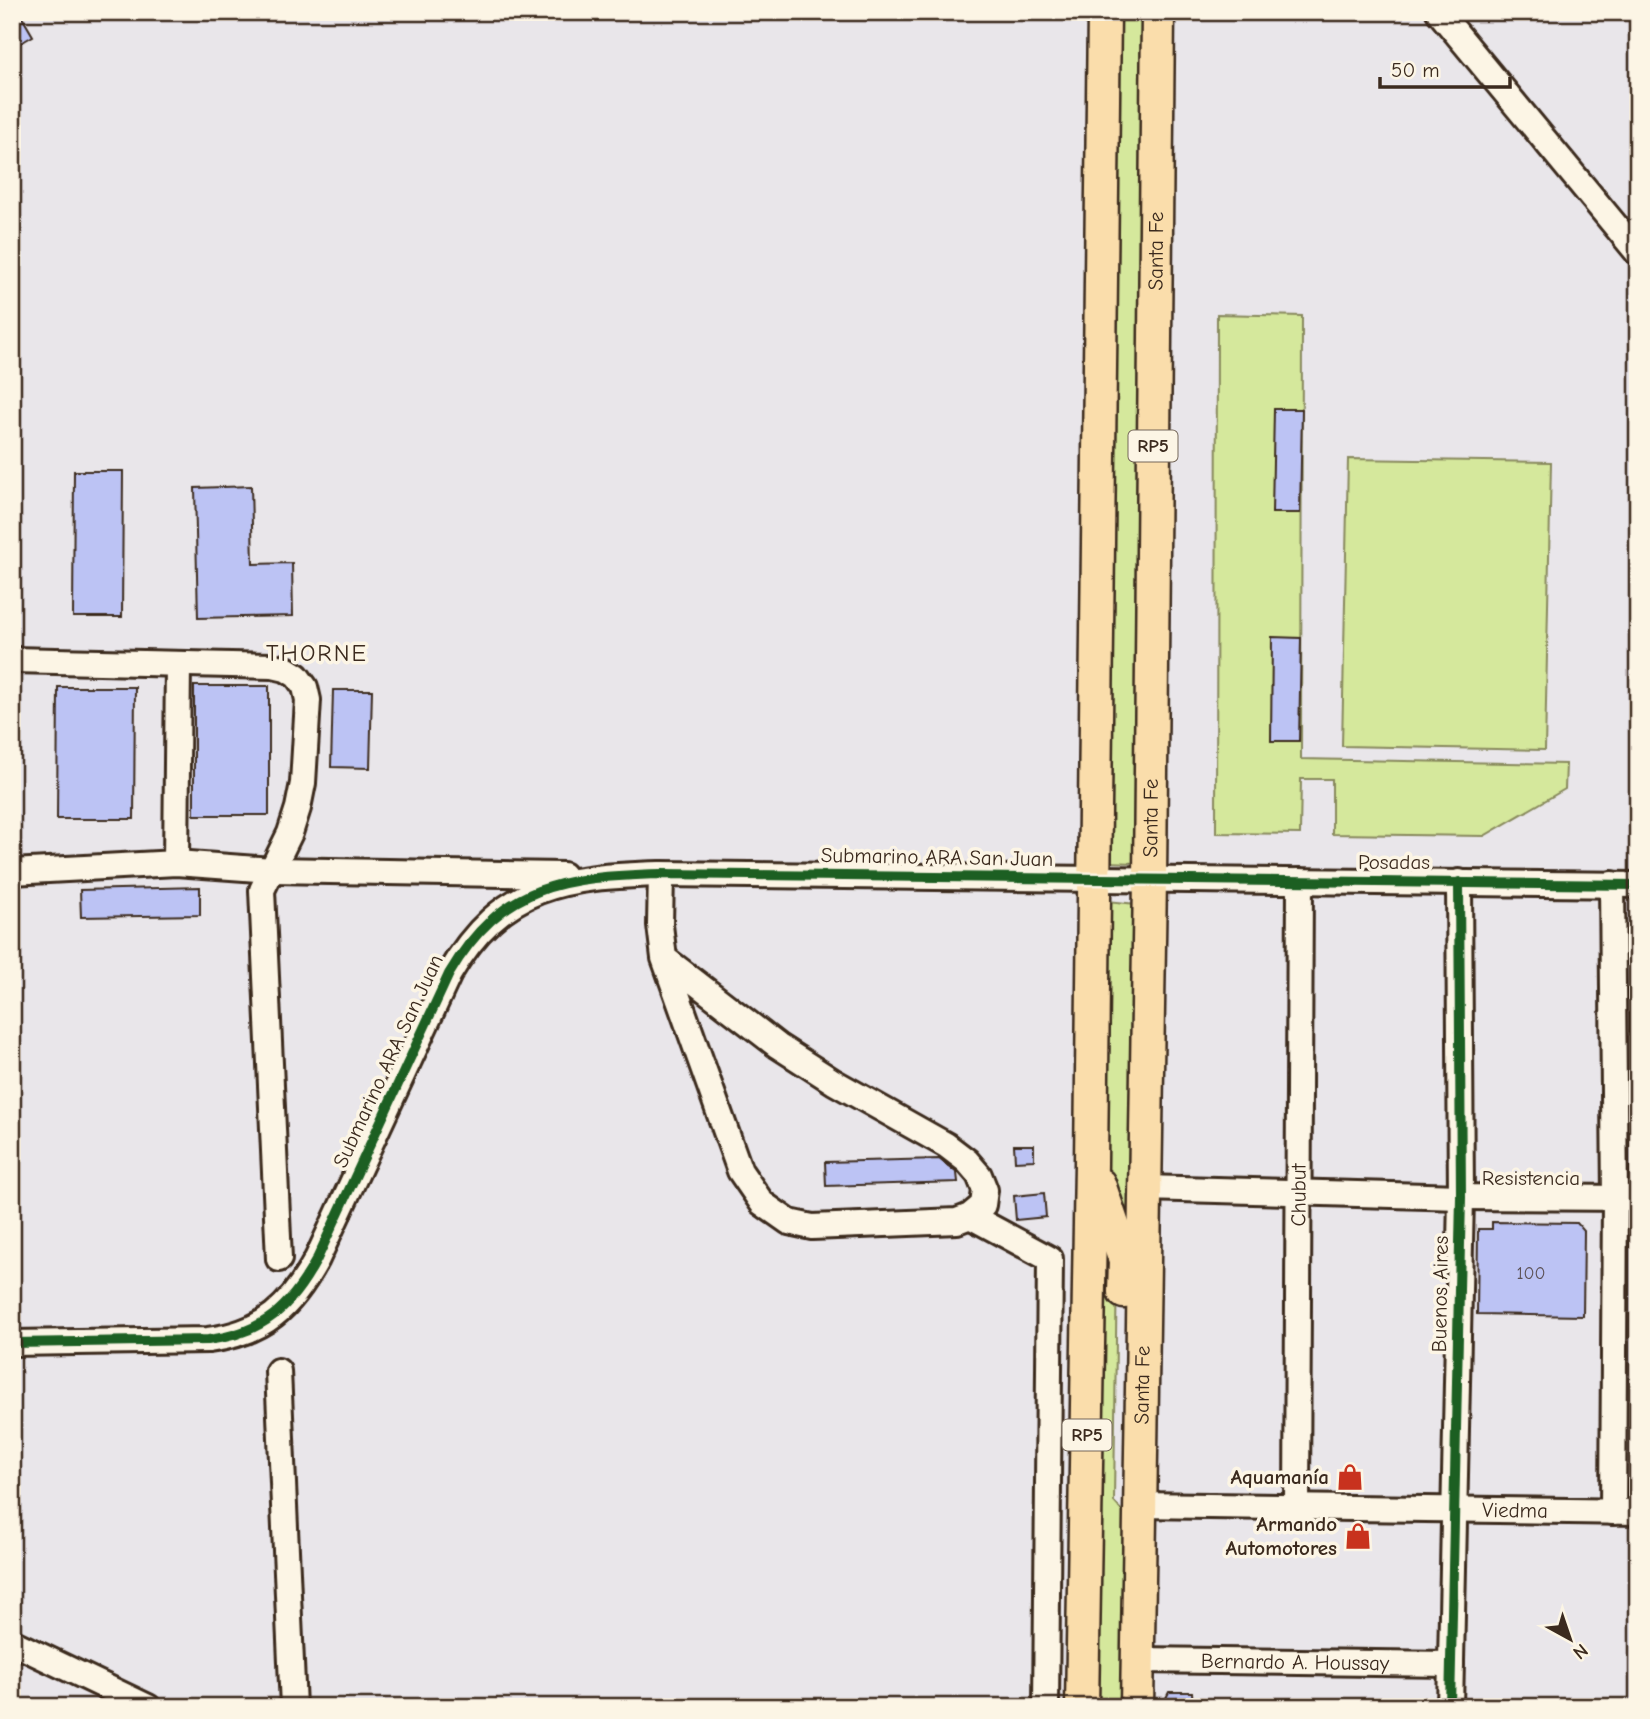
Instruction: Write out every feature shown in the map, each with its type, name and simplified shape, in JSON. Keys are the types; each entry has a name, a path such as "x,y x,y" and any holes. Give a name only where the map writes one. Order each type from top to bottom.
{"main road":[{"name":"RP5","path":"1082,1707 1104,12"},
{"name":"Santa Fe","path":"1137,1707 1150,880 1158,12"},
{"path":"1091,1163 1125,1260 1121,1488 1126,1501 1139,1506"}],"street":[{"path":"1439,12 1638,253"},
{"path":"12,660 273,666 286,669 297,676 304,687 308,701 303,783 294,821 262,890 279,1259"},
{"path":"176,863 178,664"},
{"path":"12,872 176,863 272,870 598,876"},
{"name":"Submarino ARA San Juan","path":"12,1343 208,1340 231,1337 273,1317 304,1283 317,1259 464,947 505,908 530,894 559,884 598,876 661,874 1150,880"},
{"path":"661,874 660,925 664,958 740,1171 762,1202 789,1222 812,1227 957,1221 970,1216 983,1205 985,1190 979,1175 967,1161 778,1046 664,958"},
{"name":"Posadas","path":"1150,880 1638,884"},
{"name":"Chubut","path":"1297,1508 1300,881"},
{"name":"Buenos Aires","path":"1450,1707 1461,1197 1460,881"},
{"path":"1612,884 1626,1197 1626,1512"},
{"name":"Resistencia","path":"1144,1188 1461,1197 1626,1197"},
{"path":"970,1216 1050,1259 1046,1707"},
{"path":"278,1371 293,1707"},
{"name":"Viedma","path":"1139,1506 1626,1512"},
{"path":"12,1642 148,1707"},
{"name":"Bernardo A. Houssay","path":"1137,1660 1451,1664"}],"green space":[{"path":"1116,12 1147,12 1136,863 1105,862"},
{"path":"1217,314 1302,316 1301,759 1566,764 1565,789 1484,836 1332,834 1332,779 1301,779 1300,834 1216,833"},
{"path":"1348,459 1551,462 1545,750 1342,746"},
{"path":"1107,901 1136,904 1132,1236 1102,1169"},
{"path":"1102,1212 1117,1257 1114,1502 1129,1519 1127,1707 1094,1707"}],"building":[{"path":"12,12 19,12 33,36 12,48"},
{"path":"1274,409 1302,409 1300,513 1272,513"},
{"path":"74,471 123,471 122,617 73,617"},
{"path":"251,486 253,564 292,563 293,616 198,618 195,488"},
{"path":"1272,637 1301,638 1299,741 1271,741"},
{"path":"194,686 269,686 269,815 194,815"},
{"path":"58,687 135,687 134,819 57,819"},
{"path":"333,690 372,690 370,768 331,767"},
{"path":"200,887 200,915 81,917 80,890"},
{"path":"1014,1145 1034,1145 1034,1160 1015,1161"},
{"path":"939,1159 957,1173 958,1182 826,1186 825,1162"},
{"path":"1044,1193 1046,1217 1016,1220 1014,1196"},
{"path":"1492,1222 1577,1223 1584,1231 1583,1316 1477,1314 1478,1229 1492,1229"},
{"path":"1169,1692 1192,1692 1193,1707 1166,1707"}],"cycle path":[{"path":"12,1343 208,1340 245,1331 274,1315 297,1291 317,1259 449,974 469,944 491,920 514,903 538,891 565,883 594,878 661,874 1638,885"},
{"path":"1450,1707 1461,1197 1459,882"}],"place":[{"name":"Aquamanía","path":"1350,1477"},
{"name":"Armando Automotores","path":"1358,1536"}],"district":[{"name":"THORNE","path":"317,653"}]}
